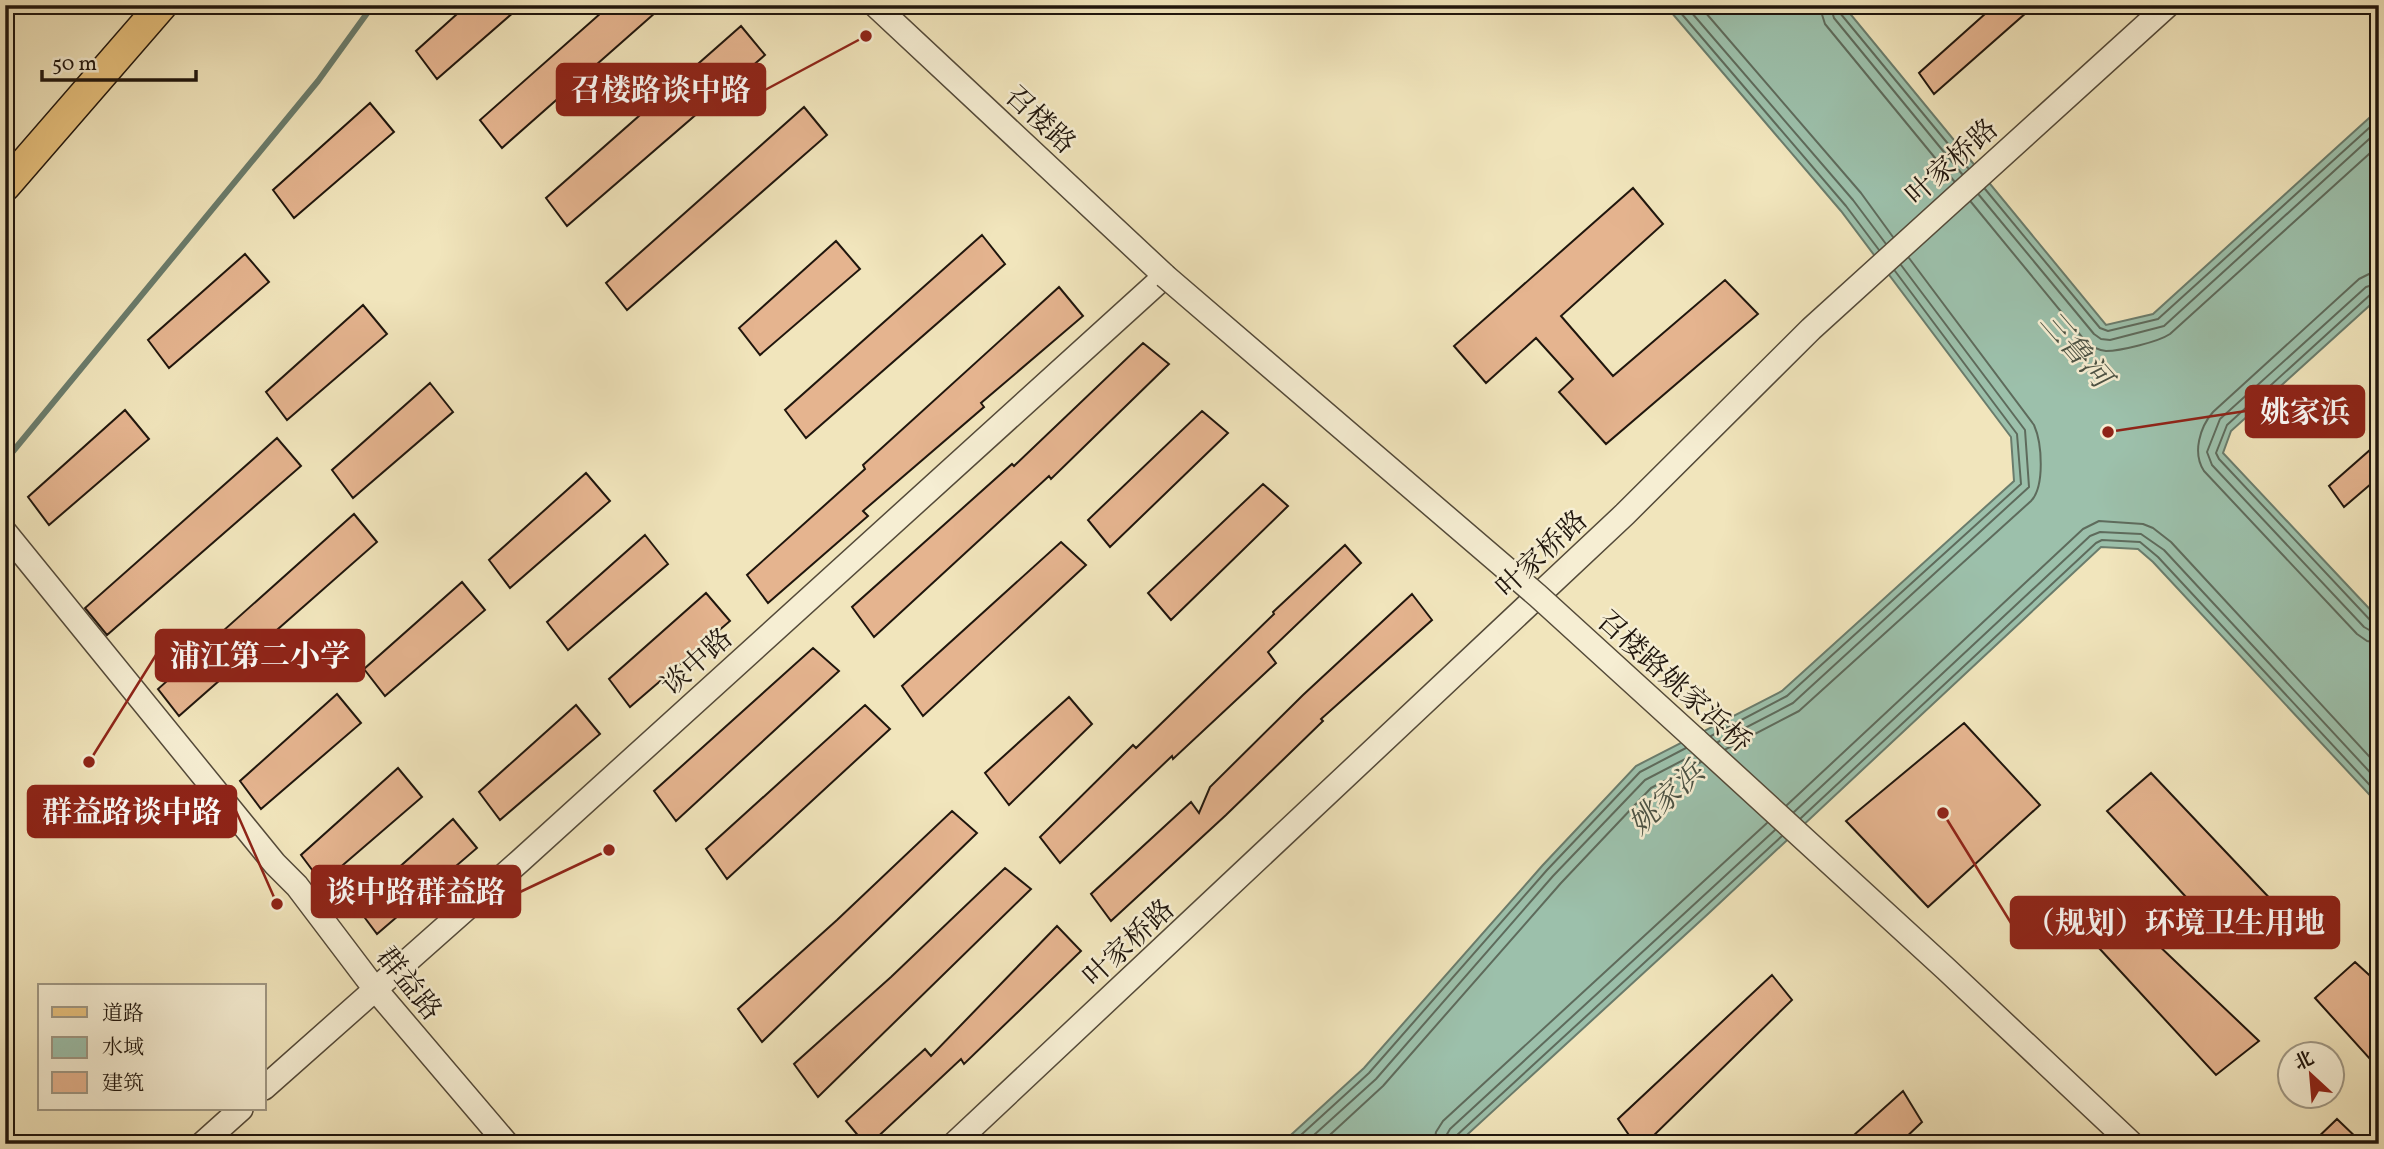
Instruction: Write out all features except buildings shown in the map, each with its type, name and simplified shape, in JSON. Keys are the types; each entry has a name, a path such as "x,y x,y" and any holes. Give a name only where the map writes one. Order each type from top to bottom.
{"main road":[{"path":"5,186 162,5"}],"street":[{"name":"召楼路","path":"875,5 1166,275"},
{"name":"叶家桥路","path":"954,1144 1625,514 1811,329 2168,5"},
{"name":"谈中路","path":"266,1086 520,861 1166,275"},
{"name":"召楼路姚家浜桥","path":"1166,275 1538,596 1946,969 2132,1144"},
{"name":"群益路","path":"5,532 258,843 297,886 375,989 507,1144"},
{"path":"202,1144 240,1110"}],"water":[{"name":"三鲁河","path":"1665,5 1843,5 2106,325 2153,314 2379,109 2379,297 2231,431 2223,453 2379,619 2379,805 2153,562 2138,549 2101,547 1457,1144 1281,1144 1364,1068 1542,866 1636,766 1782,691 2014,481 2011,437 1841,211"}],"waterway":[{"path":"5,461 318,81 373,5"}],"place":[{"name":"召楼路谈中路","path":"866,36"},
{"name":"姚家浜","path":"2108,432"},
{"name":"浦江第二小学","path":"89,762"},
{"name":"（规划）环境卫生用地","path":"1943,813"},
{"name":"谈中路群益路","path":"609,850"},
{"name":"群益路谈中路","path":"277,904"}]}
